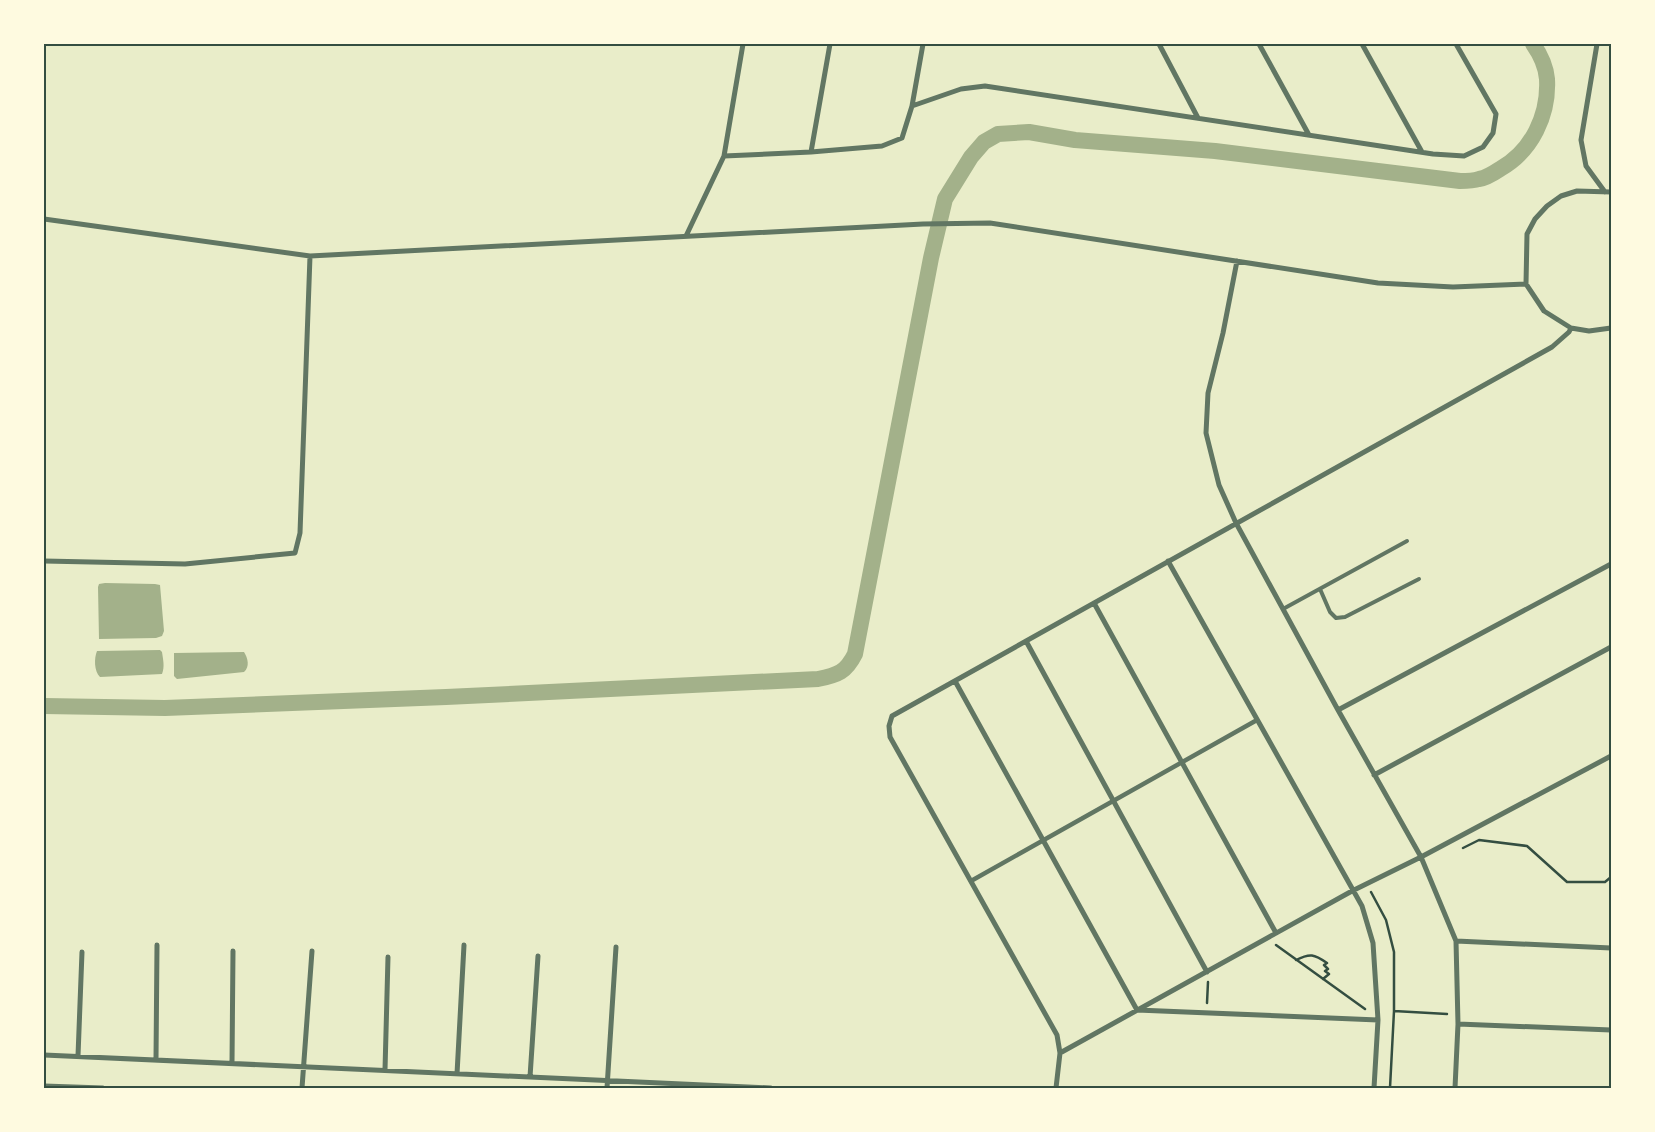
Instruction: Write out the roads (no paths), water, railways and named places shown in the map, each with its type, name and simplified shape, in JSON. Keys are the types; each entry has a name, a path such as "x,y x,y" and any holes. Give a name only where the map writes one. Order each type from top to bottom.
{"street":[{"path":"686,236 724,156 743,44"},
{"path":"811,152 830,44"},
{"path":"724,156 811,152 882,146 902,138 912,106 923,44"},
{"path":"1159,44 1198,118"},
{"path":"1260,44 1309,135"},
{"path":"1362,44 1422,152"},
{"path":"912,106 961,89 985,86 1422,152 1464,156 1483,147 1493,133 1496,114 1456,44"},
{"path":"1597,44 1581,140 1586,166 1605,192"},
{"path":"1611,192 1577,191 1561,196 1547,206 1535,219 1527,234 1526,284 1544,311 1571,328 1589,331 1611,328"},
{"path":"44,219 310,256 962,222 990,223 1378,283 1453,287 1526,284"},
{"path":"44,562 185,564 295,553 300,533 310,256"},
{"path":"1237,261 1223,333 1208,393 1206,434 1219,485 1236,523 1421,857 1456,941 1458,1024 1455,1088"},
{"path":"1056,1088 1060,1053 1057,1035 890,737 889,726 892,716 1552,347 1571,328"},
{"path":"1168,561 1362,906 1373,943 1378,1020 1374,1088"},
{"path":"1338,710 1611,564"},
{"path":"1094,603 1276,933"},
{"path":"1026,641 1206,972"},
{"path":"1374,775 1611,647"},
{"path":"955,681 1137,1010"},
{"path":"971,881 1257,720"},
{"path":"1060,1053 1352,891 1421,857 1611,756"},
{"path":"1456,941 1611,948"},
{"path":"156,1060 157,945"},
{"path":"457,1074 464,945"},
{"path":"607,1088 616,948"},
{"path":"232,1063 233,951"},
{"path":"302,1088 312,951"},
{"path":"78,1056 82,952"},
{"path":"530,1077 538,956"},
{"path":"385,1070 388,957"},
{"path":"1137,1010 1378,1020"},
{"path":"1458,1024 1611,1030"},
{"path":"44,1054 771,1088"},
{"path":"44,1086 103,1088"}],"lane":[{"path":"1283,609 1407,541"},
{"path":"1320,589 1330,612 1336,618 1346,617 1419,579"}],"waterway":[{"path":"44,706 165,708 446,697 818,679 841,672 855,654 931,258 945,199 971,157 984,142 998,134 1029,132 1075,140 1215,151 1460,181 1474,180 1490,175 1511,161 1521,152 1536,131 1545,106 1547,79 1542,61 1533,44"}]}
